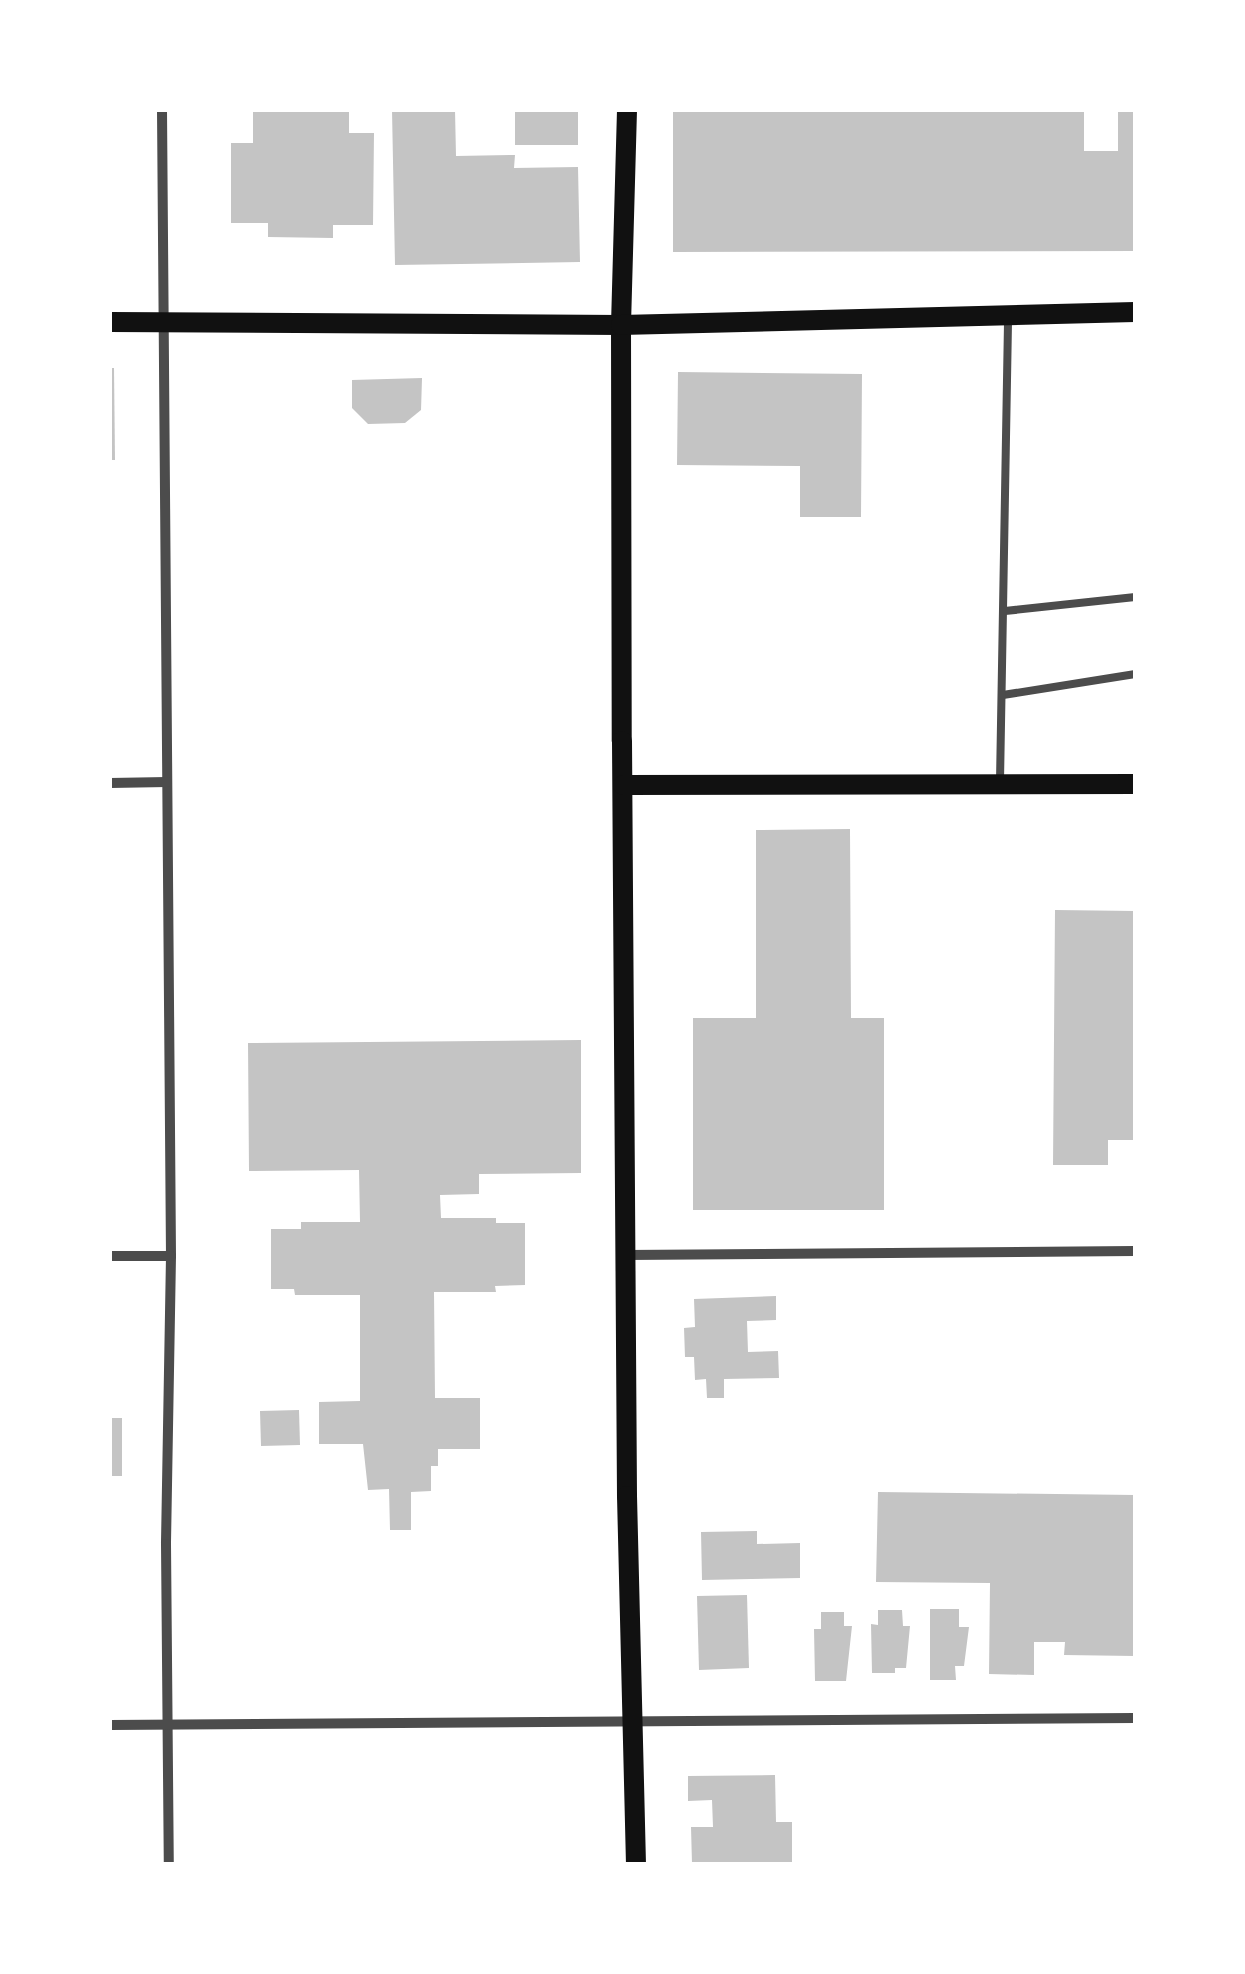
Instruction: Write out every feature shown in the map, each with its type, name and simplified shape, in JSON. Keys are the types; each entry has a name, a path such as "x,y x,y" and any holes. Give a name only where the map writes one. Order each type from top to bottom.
{"main road":[{"path":"627,110 622,325 623,785 636,1864"},
{"path":"110,322 622,325 1135,312"},
{"path":"623,785 1135,784"}],"street":[{"path":"162,110 171,1256 168,1864"},
{"path":"110,783 167,782"},
{"path":"626,1255 1135,1251"},
{"path":"110,1256 171,1256"},
{"path":"110,1724 1135,1718"}],"lane":[{"path":"1000,785 1008,315"},
{"path":"1005,611 1135,597"},
{"path":"1003,695 1135,674"}],"building":[{"path":"253,110 349,110 349,133 374,133 373,225 333,225 333,238 268,237 268,223 231,223 231,143 253,143"},
{"path":"392,110 455,110 456,156 515,155 514,168 578,167 580,262 395,265"},
{"path":"515,110 578,110 578,145 515,145"},
{"path":"673,110 1084,110 1084,151 1118,151 1118,110 1135,110 1135,251 673,252"},
{"path":"110,368 114,368 115,460 110,460"},
{"path":"678,372 862,374 861,517 800,517 800,466 677,465"},
{"path":"422,378 421,410 405,423 368,424 352,408 352,380"},
{"path":"850,829 851,1018 884,1018 884,1210 693,1210 693,1018 756,1018 756,830"},
{"path":"1055,910 1135,911 1135,1140 1108,1140 1108,1165 1053,1165"},
{"path":"581,1040 581,1173 479,1174 479,1194 440,1195 441,1218 496,1218 496,1223 525,1223 525,1285 495,1286 496,1292 434,1292 435,1398 480,1398 480,1449 438,1449 438,1466 431,1466 431,1491 411,1492 411,1530 390,1530 389,1489 368,1490 363,1444 319,1444 319,1402 360,1401 360,1295 295,1295 294,1289 271,1289 271,1229 301,1229 301,1222 360,1222 359,1170 249,1171 248,1043"},
{"path":"776,1296 776,1320 747,1321 748,1352 778,1351 779,1378 724,1379 724,1398 707,1398 706,1379 695,1380 694,1357 685,1357 684,1328 695,1327 694,1299"},
{"path":"299,1410 300,1445 261,1446 260,1411"},
{"path":"110,1418 122,1418 122,1476 110,1476"},
{"path":"878,1492 1135,1495 1135,1656 1064,1655 1065,1642 1034,1642 1034,1675 989,1674 990,1583 876,1582"},
{"path":"757,1531 757,1544 800,1543 800,1578 702,1580 701,1532"},
{"path":"747,1595 749,1668 699,1670 697,1596"},
{"path":"930,1609 959,1609 959,1627 969,1627 964,1666 955,1666 956,1680 930,1680"},
{"path":"878,1610 902,1610 903,1626 910,1626 906,1668 895,1668 895,1673 872,1673 871,1624 878,1625"},
{"path":"821,1612 844,1612 844,1626 852,1626 846,1681 815,1681 814,1629 821,1629"},
{"path":"775,1775 776,1822 792,1822 792,1864 692,1864 691,1827 713,1827 712,1800 688,1801 688,1776"}]}
